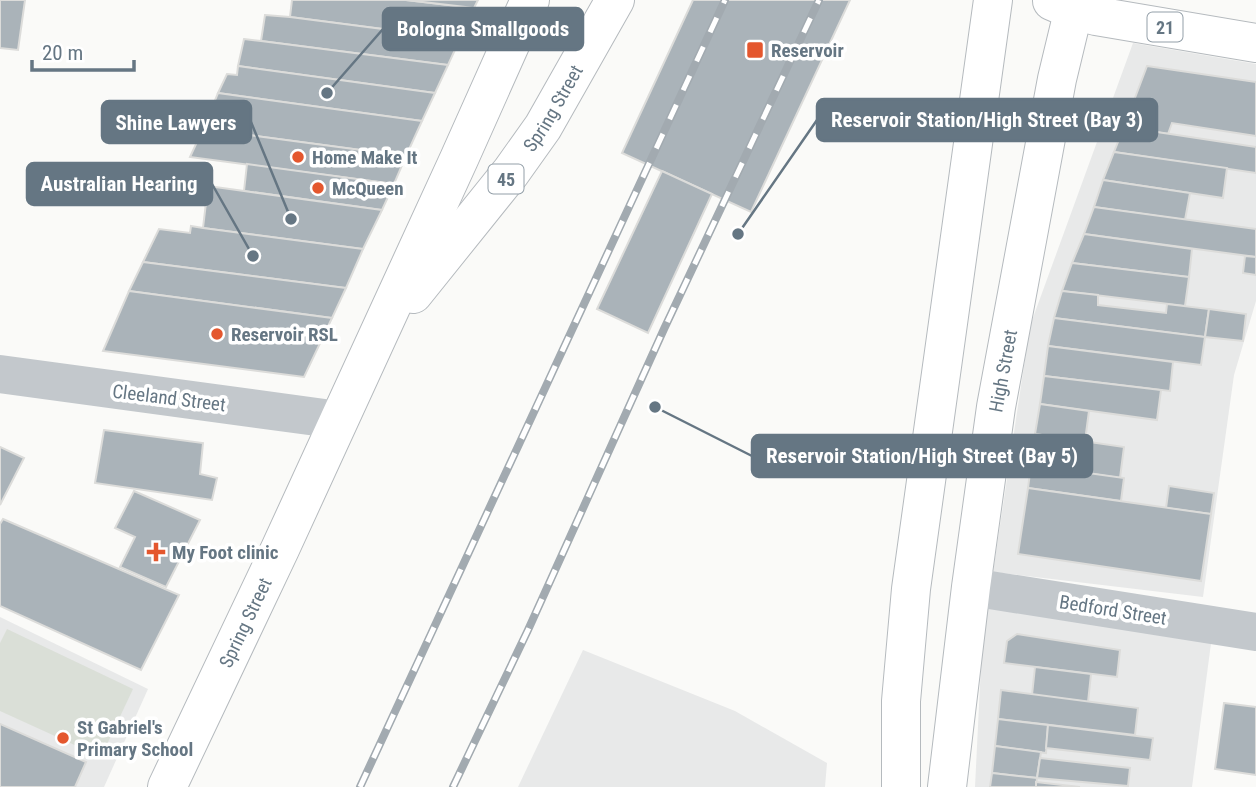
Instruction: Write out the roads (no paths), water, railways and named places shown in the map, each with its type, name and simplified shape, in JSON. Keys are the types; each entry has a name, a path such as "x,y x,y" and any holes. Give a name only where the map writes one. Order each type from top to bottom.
{"main road":[{"name":"Spring Street","path":"167,787 280,549 530,0"},
{"name":"Spring Street","path":"375,342 511,172 543,127 615,0"},
{"path":"901,787 902,677 911,589 993,0"},
{"name":"21","path":"1066,3 1096,16 1256,43"},
{"name":"High Street","path":"947,787 971,587 1001,381 1057,79 1066,3"},
{"path":"459,159 511,172"},
{"path":"900,724 953,736"}],"street":[{"name":"Cleeland Street","path":"0,374 339,420"},
{"name":"Bedford Street","path":"971,587 1256,632"}],"railway":[{"path":"360,787 725,0"},
{"path":"453,787 819,0"}],"place":[{"name":"Reservoir","path":"755,50"},
{"name":"Bologna Smallgoods","path":"327,93"},
{"name":"Home Make It","path":"298,157"},
{"name":"McQueen","path":"318,188"},
{"name":"Shine Lawyers","path":"291,219"},
{"name":"Reservoir Station/High Street (Bay 3)","path":"738,234"},
{"name":"Australian Hearing","path":"253,256"},
{"name":"Reservoir RSL","path":"217,334"},
{"name":"Reservoir Station/High Street (Bay 5)","path":"655,407"},
{"name":"My Foot clinic","path":"156,552"},
{"name":"St Gabriel's Primary School","path":"63,738"}]}
